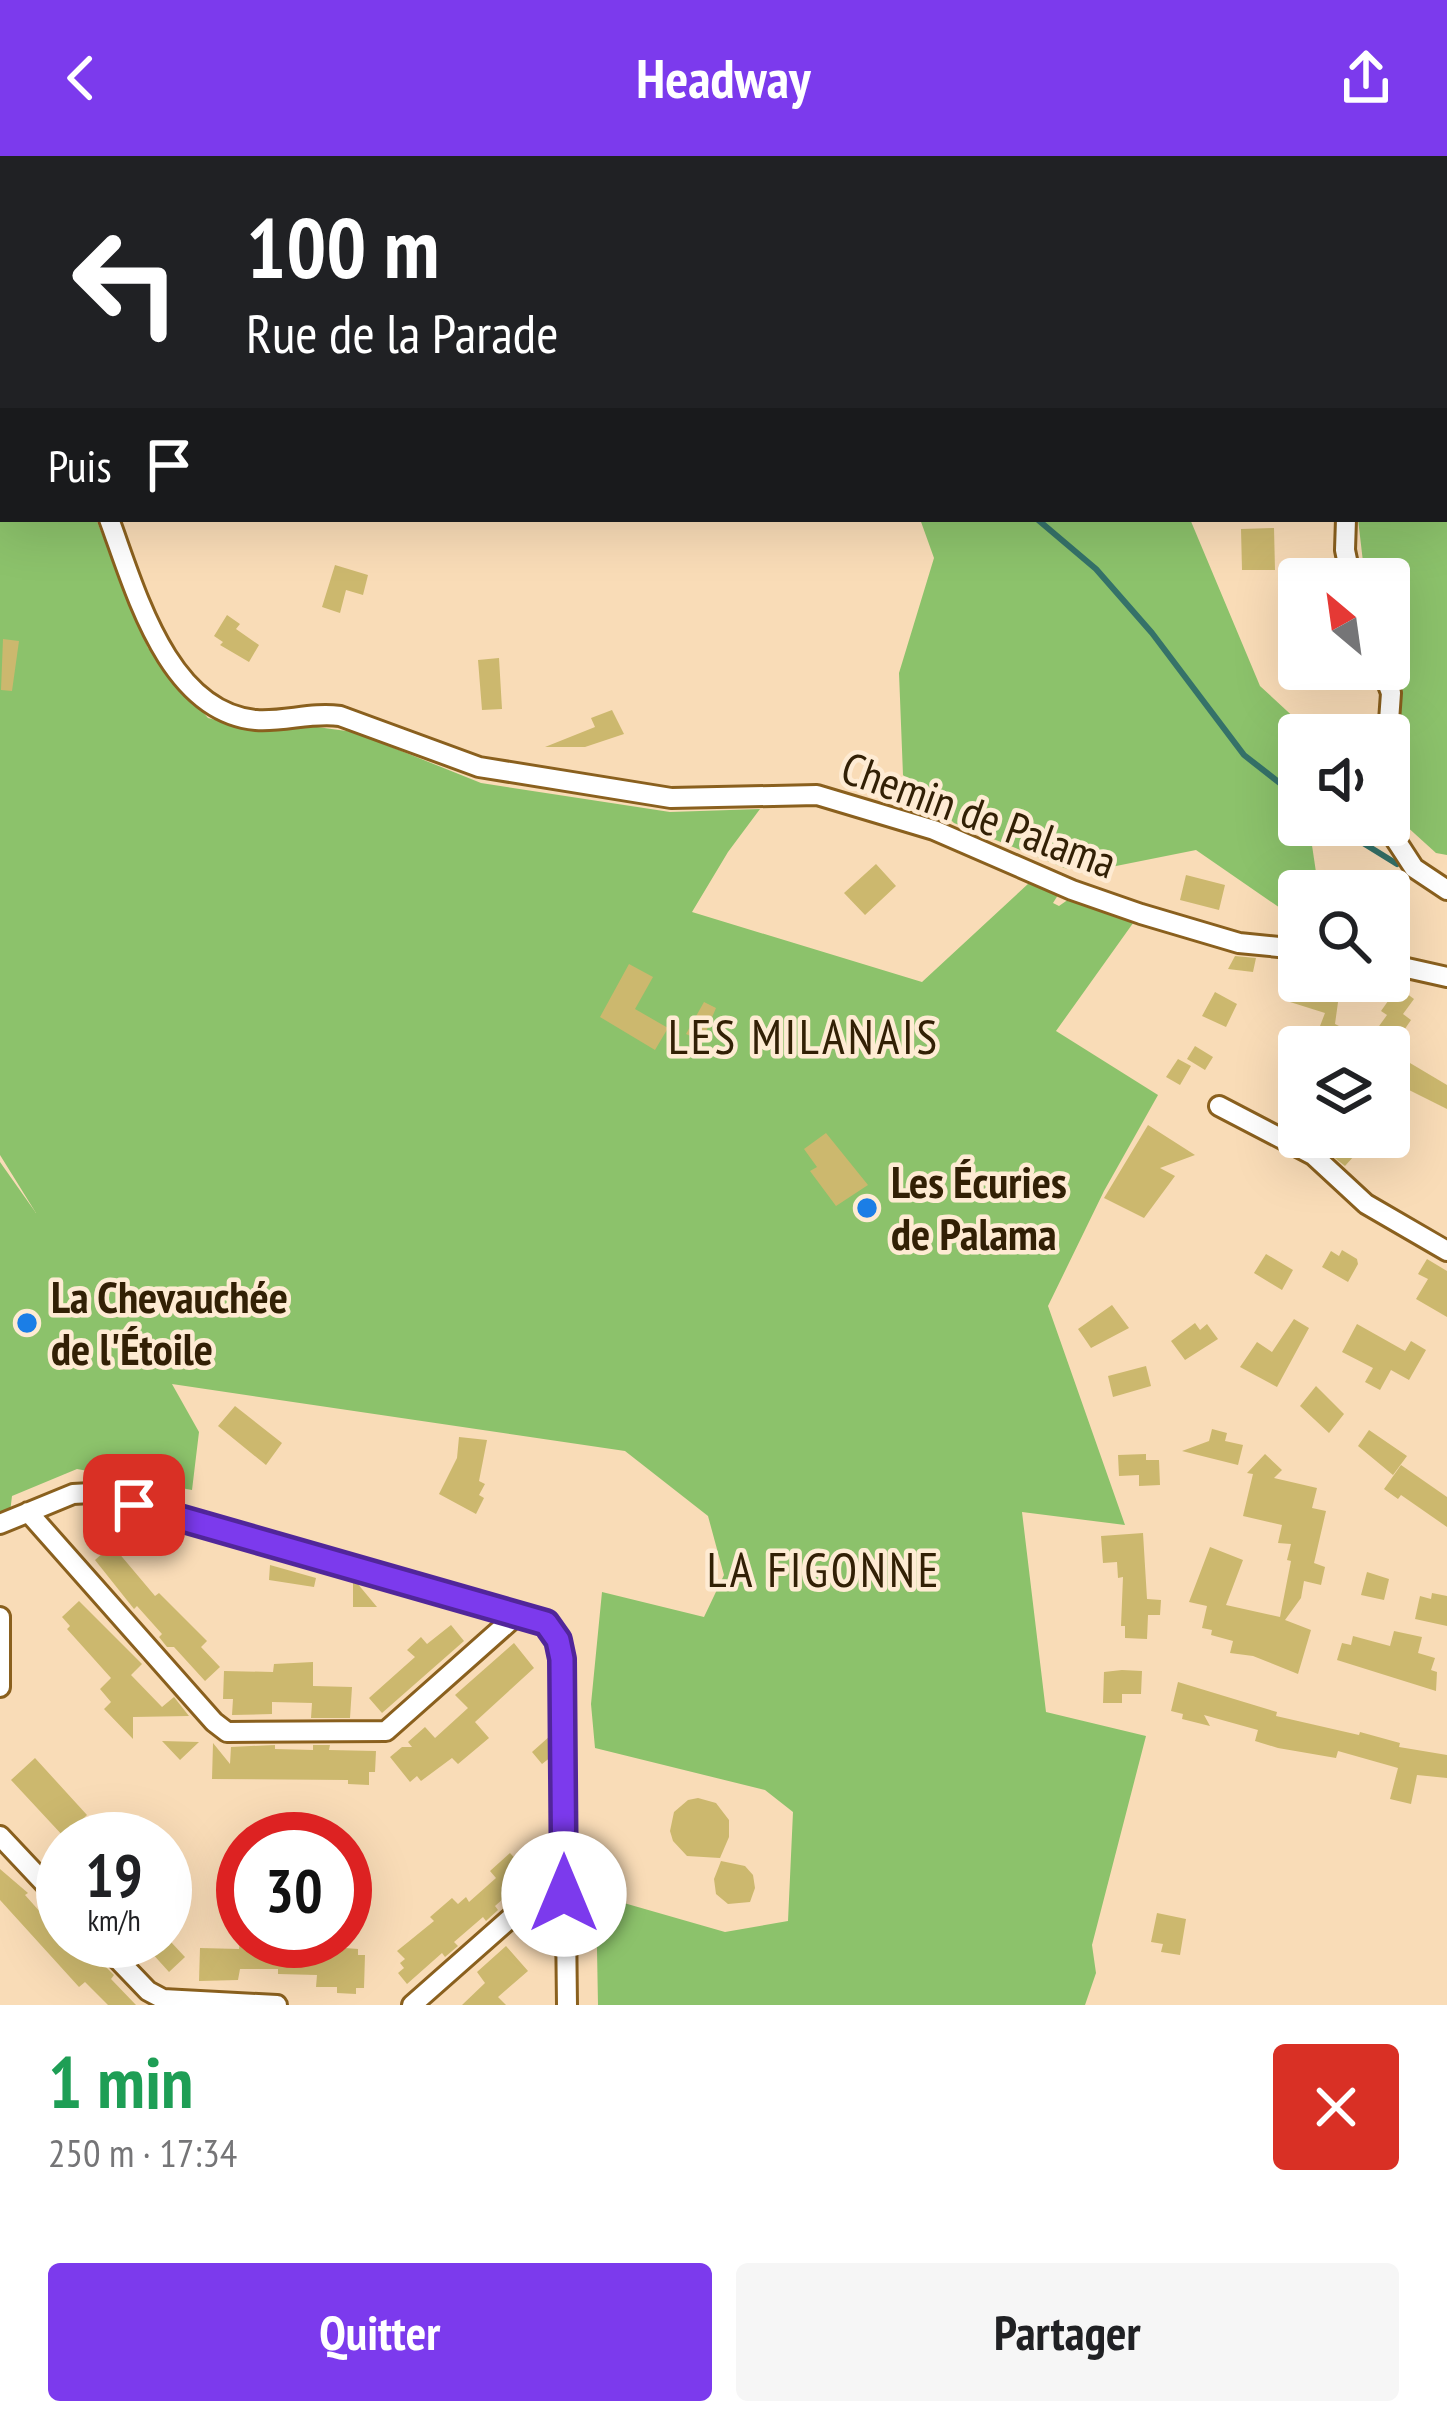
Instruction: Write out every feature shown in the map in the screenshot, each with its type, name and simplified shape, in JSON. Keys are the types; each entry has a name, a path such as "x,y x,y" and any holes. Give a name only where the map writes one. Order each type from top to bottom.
{"street":[{"name":"Chemin de Palama","path":"110,522 142,612 184,680 204,702 225,713 254,719 320,713 340,716 479,766 671,798 817,795 934,830 1072,890 1141,914 1239,943 1278,947"},
{"path":"1346,522 1347,558"},
{"path":"1400,846 1419,874 1447,890"},
{"path":"1419,874 1447,878"},
{"path":"1410,969 1447,977"},
{"path":"1219,1106 1313,1155 1366,1204 1447,1251"},
{"path":"0,1524 73,1493 91,1493 546,1623 558,1640 562,1659 568,2005"},
{"path":"28,1512 227,1732 386,1731 518,1614"},
{"path":"0,1617 0,1687"},
{"path":"0,1835 36,1874"},
{"path":"412,2005 522,1908 539,1898 564,1894"},
{"path":"126,1968 148,1991 164,1999 277,2005"}],"green space":[{"path":"0,522 97,522 148,648 208,718 250,729 302,725 354,732 481,783 670,812 760,809 692,912 922,982 1029,883 1058,895 1053,903 1059,906 1069,899 1136,919 1056,1031 1158,1095 1048,1306 1125,1525 1022,1512 1046,1712 1146,1736 1092,1945 1096,1973 1085,2005 598,2005 596,1895 725,1932 788,1921 793,1812 765,1790 595,1748 591,1704 602,1592 704,1617 724,1575 708,1516 625,1451 172,1384 199,1432 192,1490 77,1469 12,1496 8,1529 0,1533 0,1162 36,1213 0,1155"},
{"path":"921,522 1191,522 1260,686 1290,714 1278,714 1278,846 1312,846 1316,870 1278,870 1278,907 1196,850 1111,867 1067,869 954,823 903,775 899,673 934,558"},
{"path":"1358,522 1447,522 1447,855 1436,853 1410,829 1410,714 1399,714 1401,690 1410,690 1410,558 1363,558"}],"building":[{"path":"1274,528 1275,570 1242,570 1241,529"},
{"path":"335,565 368,575 363,595 346,590 340,613 322,607"},
{"path":"227,615 240,624 236,629 259,645 249,662 220,645 223,642 214,636"},
{"path":"3,639 19,641 12,691 1,690"},
{"path":"499,658 502,709 482,710 478,660"},
{"path":"612,710 624,734 585,747 545,747 595,727 591,718"},
{"path":"876,864 896,886 865,915 844,893"},
{"path":"1186,875 1225,885 1219,910 1180,900"},
{"path":"1235,956 1256,958 1253,972 1228,969"},
{"path":"629,964 653,977 635,1009 668,1028 655,1050 600,1017"},
{"path":"1215,992 1237,1004 1226,1027 1202,1016"},
{"path":"1414,999 1403,1014 1411,1020 1407,1026 1379,1026 1387,1015 1381,1011 1387,1002"},
{"path":"704,1002 716,1008 702,1041 686,1034"},
{"path":"1290,1002 1338,1002 1335,1024 1339,1026 1320,1026 1325,1013"},
{"path":"1195,1046 1213,1057 1205,1070 1187,1059"},
{"path":"1178,1059 1191,1066 1180,1085 1166,1077"},
{"path":"1410,1063 1447,1085 1447,1109 1410,1090"},
{"path":"1148,1125 1195,1155 1160,1168 1175,1176 1144,1218 1104,1198"},
{"path":"826,1133 868,1185 836,1206 810,1171 817,1167 804,1149"},
{"path":"1342,1250 1358,1264 1348,1282 1322,1267 1331,1251 1339,1256"},
{"path":"1266,1254 1293,1270 1282,1290 1254,1273"},
{"path":"1427,1259 1447,1271 1447,1317 1416,1299 1428,1279 1418,1274"},
{"path":"1112,1305 1129,1328 1091,1348 1078,1329"},
{"path":"1294,1319 1309,1328 1277,1387 1240,1367 1257,1342 1272,1352"},
{"path":"1195,1323 1200,1330 1207,1324 1218,1339 1185,1360 1171,1341"},
{"path":"1357,1324 1405,1351 1411,1341 1426,1350 1409,1380 1391,1370 1380,1390 1365,1382 1373,1368 1342,1352"},
{"path":"1146,1366 1151,1386 1113,1397 1108,1376"},
{"path":"1316,1386 1344,1414 1329,1433 1300,1406"},
{"path":"235,1406 282,1443 266,1465 218,1426"},
{"path":"1212,1429 1227,1433 1225,1441 1243,1445 1238,1465 1182,1451 1209,1441"},
{"path":"1369,1430 1407,1456 1393,1475 1358,1446"},
{"path":"459,1437 487,1440 479,1481 485,1484 479,1495 484,1498 476,1514 439,1494 457,1458"},
{"path":"1146,1454 1146,1460 1159,1460 1160,1485 1139,1486 1139,1475 1119,1476 1118,1455"},
{"path":"1265,1454 1282,1470 1274,1478 1317,1488 1312,1508 1326,1511 1314,1563 1325,1567 1321,1585 1304,1581 1301,1598 1285,1620 1311,1630 1298,1674 1253,1656 1230,1653 1233,1641 1202,1628 1207,1606 1189,1602 1210,1547 1243,1560 1226,1605 1280,1617 1291,1544 1278,1543 1282,1525 1243,1516 1253,1474 1247,1473"},
{"path":"1401,1465 1447,1497 1447,1527 1401,1495 1398,1499 1384,1489"},
{"path":"1143,1533 1147,1599 1161,1600 1160,1615 1148,1615 1147,1639 1125,1638 1125,1626 1121,1626 1123,1577 1118,1578 1117,1562 1103,1563 1101,1536"},
{"path":"112,1545 155,1596 159,1593 207,1641 201,1647 220,1667 205,1681 174,1647 167,1647 159,1637 162,1634 137,1606 134,1609 95,1560"},
{"path":"270,1565 316,1578 314,1587 269,1580"},
{"path":"1367,1572 1389,1579 1384,1600 1361,1595"},
{"path":"353,1582 357,1583 377,1607 353,1607"},
{"path":"1432,1593 1447,1596 1447,1626 1415,1619 1420,1596 1431,1599"},
{"path":"79,1601 142,1664 131,1675 162,1707 174,1697 189,1716 133,1717 133,1739 104,1709 111,1702 100,1689 111,1678 67,1629 70,1626 62,1617"},
{"path":"451,1625 464,1641 382,1713 369,1698 415,1657 407,1650 421,1637 427,1644"},
{"path":"1394,1631 1422,1637 1418,1653 1435,1658 1431,1670 1437,1672 1436,1691 1337,1660 1342,1643 1351,1645 1353,1636 1390,1646"},
{"path":"514,1643 534,1668 475,1722 489,1738 458,1764 452,1758 421,1781 417,1776 410,1782 390,1757 402,1747 412,1747 408,1742 425,1727 435,1738 468,1708 455,1695"},
{"path":"313,1662 313,1686 352,1687 350,1718 311,1718 312,1703 272,1702 272,1714 232,1715 233,1699 223,1699 224,1671 273,1672 274,1664"},
{"path":"1142,1671 1141,1694 1122,1694 1122,1703 1103,1703 1104,1672"},
{"path":"1178,1682 1277,1712 1276,1716 1447,1755 1447,1778 1417,1775 1411,1804 1390,1799 1398,1768 1338,1751 1336,1758 1278,1748 1255,1741 1258,1730 1204,1715 1210,1726 1182,1719 1183,1714 1171,1711"},
{"path":"550,1736 551,1757 542,1764 532,1752"},
{"path":"162,1741 199,1742 180,1760"},
{"path":"213,1743 230,1764 231,1747 275,1745 275,1749 313,1750 313,1745 330,1745 329,1750 376,1751 375,1772 369,1772 369,1785 348,1784 348,1780 212,1779"},
{"path":"35,1758 84,1812 41,1812 11,1780"},
{"path":"698,1798 716,1803 729,1820 729,1837 720,1858 687,1856 673,1841 674,1812"},
{"path":"510,1853 530,1875 495,1906 498,1910 486,1921 483,1917 454,1942 458,1946 445,1957 442,1953 407,1984 398,1973 405,1959 397,1951 434,1921 430,1917 452,1898 458,1904 466,1897 469,1902 496,1878 490,1871"},
{"path":"721,1861 745,1866 753,1875 750,1902 728,1904 716,1894 714,1879"},
{"path":"0,1869 28,1893 36,1907 36,1940 0,1900"},
{"path":"1157,1913 1186,1919 1180,1955 1161,1952 1163,1944 1151,1942"},
{"path":"506,1946 528,1971 498,1997 506,2005 462,2005 485,1983 477,1972"},
{"path":"200,1948 216,1948 216,1968 365,1968 364,1988 356,1988 356,1994 337,1993 337,1987 316,1987 317,1975 278,1974 278,1969 240,1969 238,1980 199,1981"},
{"path":"62,1968 107,1968 114,1975 111,1979 136,2005 108,2005 85,1982 79,1987"}],"waterway":[{"path":"1041,522 1096,569 1152,633 1244,755 1278,782"},
{"path":"1368,846 1397,864"}],"place":[{"name":"Les Écuries de Palama","path":"867,1208"},
{"name":"La Chevauchée de l'Étoile","path":"27,1323"}],"district":[{"name":"LES MILANAIS","path":"804,1037"},
{"name":"LA FIGONNE","path":"824,1570"}],"route":[{"path":"134,1505 546,1623 558,1640 562,1659 564,1894"}]}
